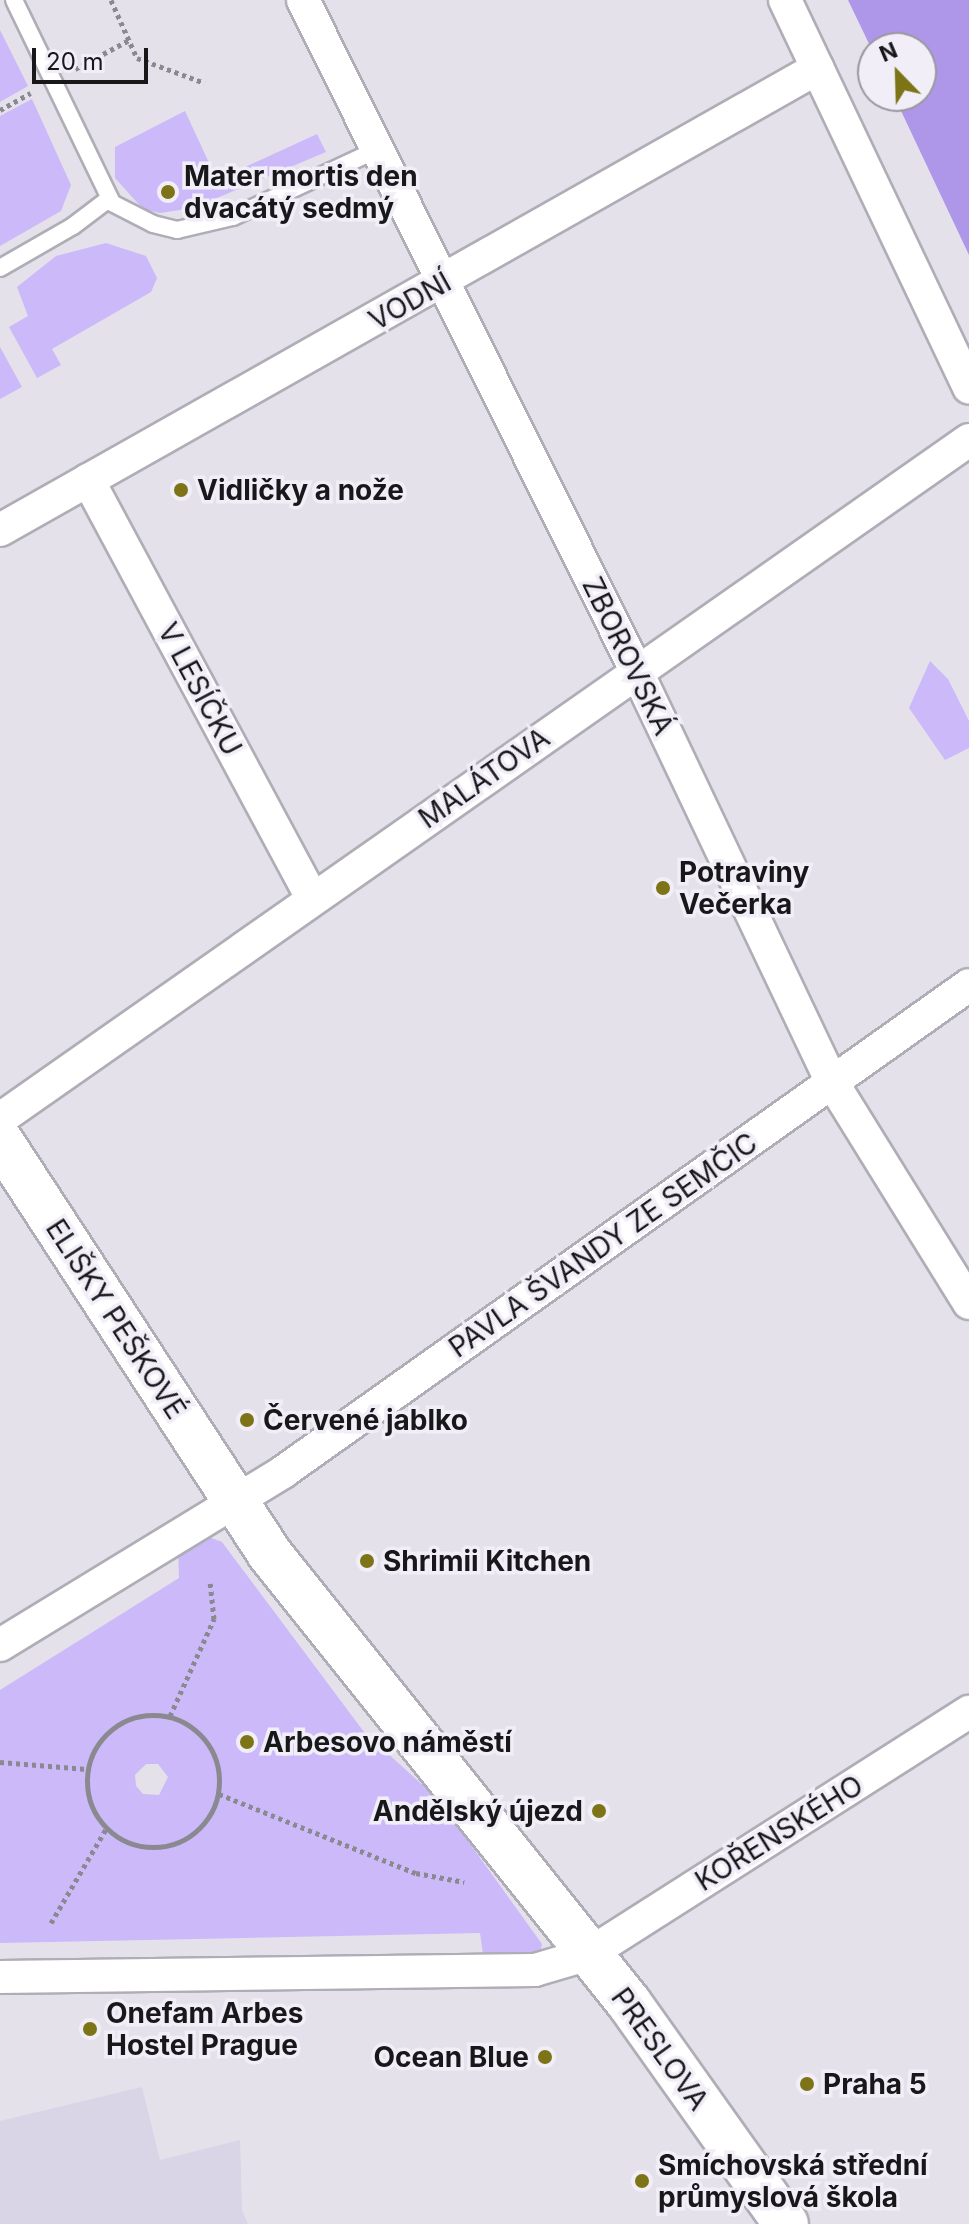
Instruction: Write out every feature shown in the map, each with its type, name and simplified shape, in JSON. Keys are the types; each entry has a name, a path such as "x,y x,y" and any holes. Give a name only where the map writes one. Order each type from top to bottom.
{"street":[{"name":"ZBOROVSKÁ","path":"303,0 441,285 638,674 832,1082 969,1303"},
{"path":"785,0 969,388"},
{"name":"VODNÍ","path":"0,530 441,285 818,68"},
{"name":"MALÁTOVA","path":"0,1119 312,898 638,674 677,641 969,440"},
{"name":"V LESÍČKU","path":"88,480 312,898"},
{"name":"PAVLA ŠVANDY ZE SEMČIC","path":"232,1499 283,1472 969,985"},
{"name":"ELIŠKY PEŠKOVÉ","path":"0,1140 232,1499"},
{"path":"0,1645 232,1499 269,1553 589,1954 535,1970 0,1977"},
{"name":"KOŘENSKÉHO","path":"589,1954 969,1712"},
{"name":"PRESLOVA","path":"589,1954 786,2224"}],"lane":[{"path":"14,0 110,198 153,224 177,230 233,217 376,150"},
{"path":"0,268 73,226 110,198"}],"path":[{"path":"111,0 137,58 205,83"},
{"path":"170,1716 214,1619 210,1583"},
{"path":"148,1714 170,1716 204,1737 215,1754 219,1794 211,1813 182,1841 142,1847 106,1829 93,1811 87,1769 108,1732 148,1714"},
{"path":"0,1762 87,1769"},
{"path":"219,1794 416,1873 464,1882"},
{"path":"51,1923 106,1829"}],"shaded area":[{"path":"848,0 969,0 969,255 902,112 937,112 937,32 863,32"},
{"path":"0,30 28,86 0,102"},
{"path":"32,99 71,185 61,211 0,246 0,116"},
{"path":"185,111 217,180 317,134 326,152 193,208 160,213 143,209 115,178 115,147"},
{"path":"106,243 146,256 157,278 151,292 52,349 61,365 37,378 9,327 28,316 17,287 56,256"},
{"path":"0,347 22,387 0,399"},
{"path":"930,661 948,679 969,721 969,748 945,760 909,708"},
{"path":"206,1536 222,1542 364,1732 437,1798 542,1944 540,1953 492,1959 483,1954 480,1933 0,1943 0,1690 179,1578 178,1548","holes":["146,1764 158,1764 168,1777 159,1795 143,1794 136,1786 135,1775"]},
{"path":"142,2087 160,2160 240,2140 242,2210 248,2224 0,2224 0,2121"}],"place":[{"name":"Mater mortis den dvacátý sedmý","path":"168,192"},
{"name":"Vidličky a nože","path":"181,490"},
{"name":"Potraviny Večerka","path":"663,888"},
{"name":"Červené jablko","path":"247,1420"},
{"name":"Shrimii Kitchen","path":"367,1561"},
{"name":"Arbesovo náměstí","path":"247,1742"},
{"name":"Andělský újezd","path":"599,1811"},
{"name":"Onefam Arbes Hostel Prague","path":"90,2029"},
{"name":"Ocean Blue","path":"545,2057"},
{"name":"Praha 5","path":"807,2084"},
{"name":"Smíchovská střední průmyslová škola","path":"642,2181"}]}
